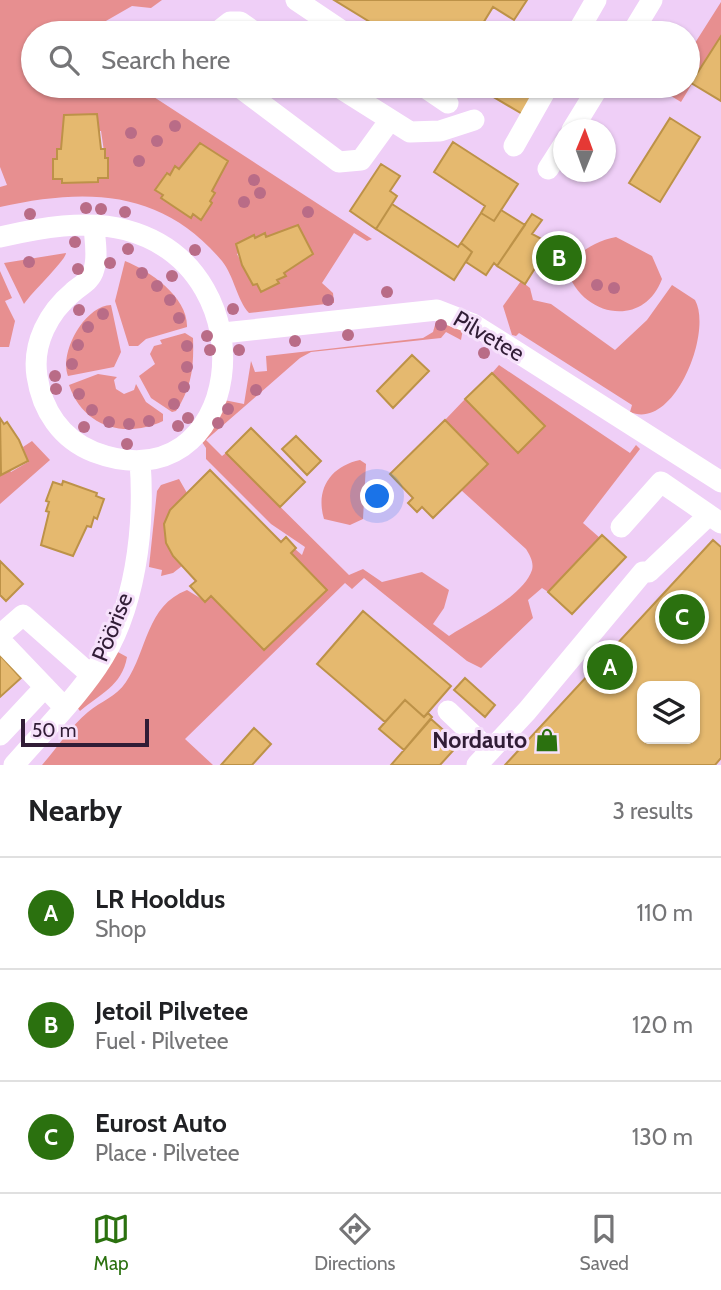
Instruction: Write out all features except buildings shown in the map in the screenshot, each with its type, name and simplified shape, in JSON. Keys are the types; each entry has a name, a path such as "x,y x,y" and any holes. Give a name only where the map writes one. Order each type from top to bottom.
{"street":[{"path":"296,0 327,21"},
{"path":"584,21 596,0"},
{"path":"639,21 652,0"},
{"path":"254,98 339,162 361,160 390,120"},
{"path":"356,98 410,132 424,134 474,120"},
{"path":"441,98 448,103"},
{"path":"514,146 541,98"},
{"path":"579,119 592,98"},
{"path":"548,169 553,161"},
{"path":"0,237 56,227 94,227 126,230 150,239 171,253 202,285 216,309 223,333 220,392 210,416 194,435 176,449 140,461 107,457 73,440 48,414 39,386 37,352 50,317 61,302 88,282 94,271 94,227"},
{"name":"Pilvetee","path":"223,333 407,311 450,313 473,324 720,478"},
{"name":"Pöörise","path":"14,765 91,675 110,645 131,580 143,494 140,461"},
{"path":"448,711 484,758 527,711 643,572 649,572 717,519 661,482 621,527"},
{"path":"64,707 0,637 23,615 91,675"},
{"path":"0,735 45,687"}],"shaded area":[{"path":"0,0 162,0 151,8 132,6 106,21 21,21 21,98 155,98 372,239 367,241 354,233 322,283 333,293 334,303 249,313 222,261 199,237 174,220 148,207 121,200 92,197 63,197 0,207 0,187 7,185 0,167","holes":["64,115 97,115 97,131 101,131 105,158 98,182 63,183 62,179 53,179 53,159 57,159 57,149 61,149","200,143 227,161 212,191 215,193 210,201 212,203 201,219 193,214 190,217 161,198 163,195 156,190 166,173 170,175 175,167 179,169","297,225 313,254 284,273 286,276 277,280 278,283 261,292 257,284 253,285 237,254 240,252 236,244 253,235 255,238 264,233 266,237"]},
{"path":"721,2 721,36 700,71 700,35"},
{"path":"616,237 652,256 662,279 653,295 641,306 627,311 612,311 585,298 574,285 567,269 576,257 588,248"},
{"path":"66,253 61,262 24,304 4,263"},
{"path":"125,261 166,286 181,305 187,327 146,339 138,346 129,346 115,301"},
{"path":"0,271 12,298 5,301 15,321 9,347 0,347"},
{"path":"521,281 530,288 533,300 551,304 615,350 647,320 672,285 695,300 699,315 699,334 686,375 675,393 661,407 646,414 630,412 632,405 519,333 512,335 503,306"},
{"path":"111,305 121,352 114,367 68,376 67,355 76,332 92,313"},
{"path":"437,318 463,329 461,340 446,332 441,338 311,352 300,358 206,440 222,456 226,453 349,575 363,569 382,582 422,572 449,590 444,608 433,624 449,636 508,599 527,580 532,570 532,562 526,549 461,490 488,464 445,420 465,399 518,453 545,427 492,373 499,365 630,453 636,445 640,449 583,523 600,538 548,592 542,588 528,600 533,618 481,668 467,661 364,578 352,589 345,583 185,739 213,765 42,765 82,718 126,682 155,617 174,597 187,590 205,601 211,596 327,590 291,553 295,549 302,555 305,547 271,524 206,459 206,448 200,439 224,400 244,404 251,361 255,372 267,371 266,356 423,338 433,332"},
{"path":"185,333 193,338 191,376 186,393 176,411 172,412 151,398 139,376 155,364 150,354 154,346 162,344 160,340"},
{"path":"98,374 117,377 114,380 116,389 124,394 134,390 136,384 146,402 163,414 163,421 134,429 120,429 95,420 84,411 69,385"},
{"path":"32,441 50,460 0,504 0,474 9,469 11,472 28,462 23,447"},
{"path":"360,460 366,464 363,519 350,525 324,519 322,498 328,480 341,468"},
{"path":"179,479 187,493 167,520 165,537 182,566 173,573 161,576 162,570 149,567 157,491 161,485"},
{"path":"116,651 127,657 120,675 109,688 80,711 76,706"}],"place":[{"name":"Jetoil Pilvetee","path":"559,258"},
{"name":"Eurost Auto","path":"682,617"},
{"name":"LR Hooldus","path":"610,667"},
{"name":"Nordauto","path":"547,740"}]}
